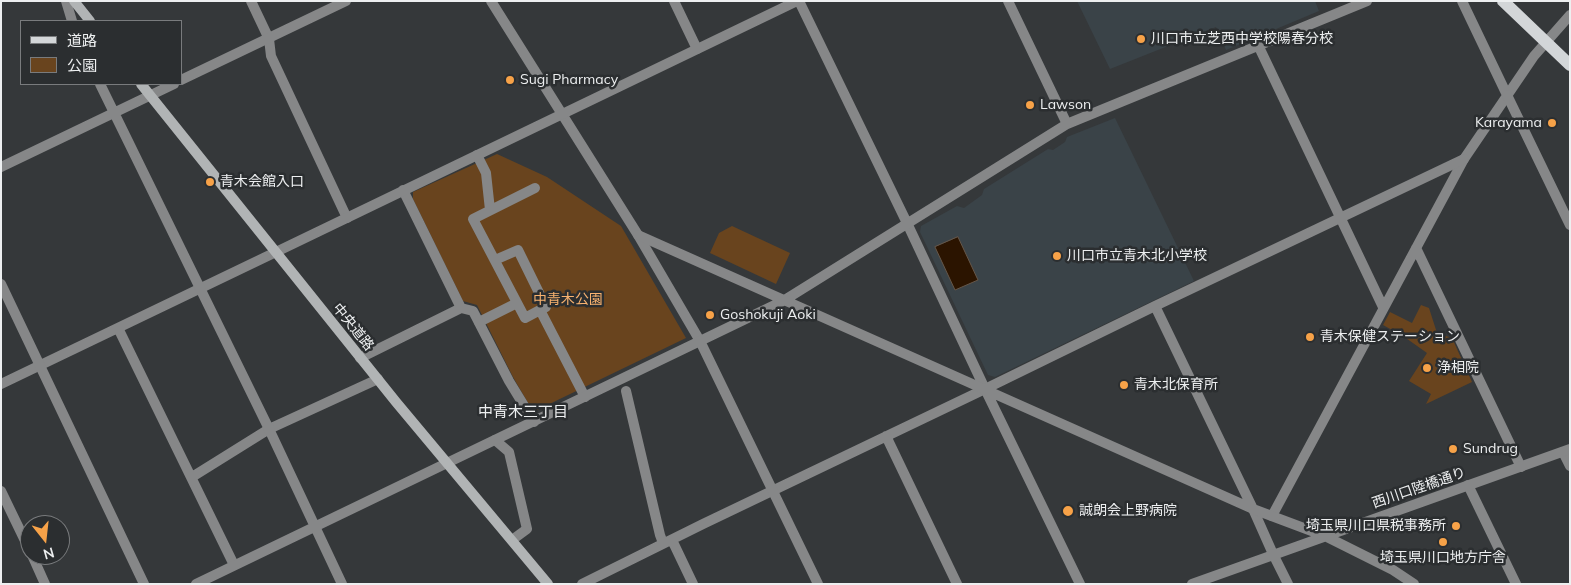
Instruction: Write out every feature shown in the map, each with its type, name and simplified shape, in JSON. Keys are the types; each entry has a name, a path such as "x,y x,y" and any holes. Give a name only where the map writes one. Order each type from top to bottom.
{"main road":[{"path":"74,1 89,20"},
{"path":"1503,1 1570,65"},
{"name":"中央道路","path":"142,85 360,358 548,584"}],"street":[{"path":"66,1 72,20"},
{"path":"251,1 269,39 271,56 347,218"},
{"path":"182,80 346,1"},
{"path":"491,1 638,235 700,341 818,584"},
{"path":"674,1 697,49"},
{"path":"1,384 798,1 918,245 985,390 1080,584"},
{"path":"1008,1 1067,124"},
{"path":"196,584 783,300 1067,124 1367,1"},
{"path":"1462,1 1507,95 1566,206 1570,225"},
{"path":"1272,516 1464,159 1507,95 1546,42 1570,15"},
{"path":"1258,45 1383,307"},
{"path":"100,85 269,429 342,584"},
{"path":"1,167 172,85"},
{"path":"477,155 486,173 490,210"},
{"path":"582,584 667,541 1464,159"},
{"path":"495,260 518,250 546,307 525,318 473,219 535,188"},
{"path":"403,190 461,308"},
{"path":"638,235 1254,509 1325,536 1393,570 1414,584"},
{"path":"1416,248 1521,466"},
{"path":"1,284 144,584"},
{"path":"479,322 517,303"},
{"path":"1155,306 1254,509 1288,584"},
{"path":"360,358 461,308 474,310 509,381 534,422"},
{"path":"540,310 585,397"},
{"path":"118,328 234,566"},
{"path":"192,477 269,429 378,379"},
{"path":"626,391 660,536 667,541 693,584"},
{"path":"886,436 957,584"},
{"path":"495,440 509,452 527,529 512,540"},
{"path":"1566,451 1570,466"},
{"name":"西川口陸橋通り","path":"1192,584 1566,451"},
{"path":"1468,485 1516,584"},
{"path":"1,491 20,530"},
{"path":"37,565 46,584"}],"shaded area":[{"name":"川口市立芝西中学校陽春分校","path":"1077,1 1315,1 1319,11 1226,50 1216,27 1110,69"},
{"name":"川口市立青木北小学校","path":"1115,118 1194,281 995,377 988,375 920,232 921,226 957,206 964,208 982,195 984,189 1048,149 1053,150 1065,142 1067,137"},
{"path":"958,237 978,280 955,290 935,247"}],"green space":[{"name":"中青木公園","path":"497,154 547,177 621,226 686,338 537,410 531,408 513,377 477,305 463,301 413,199 413,192"},
{"path":"732,226 790,253 776,284 710,253 719,233"},
{"name":"浄相院","path":"1421,305 1429,308 1437,333 1452,338 1472,382 1426,404 1431,394 1409,381 1427,353 1383,325 1390,312 1412,323"}],"place":[{"name":"川口市立芝西中学校陽春分校","path":"1141,39"},
{"name":"Sugi Pharmacy","path":"510,80"},
{"name":"Lawson","path":"1030,105"},
{"name":"Karayama","path":"1552,123"},
{"name":"青木会館入口","path":"210,182"},
{"name":"川口市立青木北小学校","path":"1057,256"},
{"name":"Goshokuji Aoki","path":"710,315"},
{"name":"青木保健ステーション","path":"1310,337"},
{"name":"浄相院","path":"1427,368"},
{"name":"青木北保育所","path":"1124,385"},
{"name":"Sundrug","path":"1453,449"},
{"name":"誠朗会上野病院","path":"1068,511"},
{"name":"埼玉県川口県税事務所","path":"1456,526"},
{"name":"埼玉県川口地方庁舎","path":"1443,542"}],"district":[{"name":"中青木三丁目","path":"523,412"}]}
